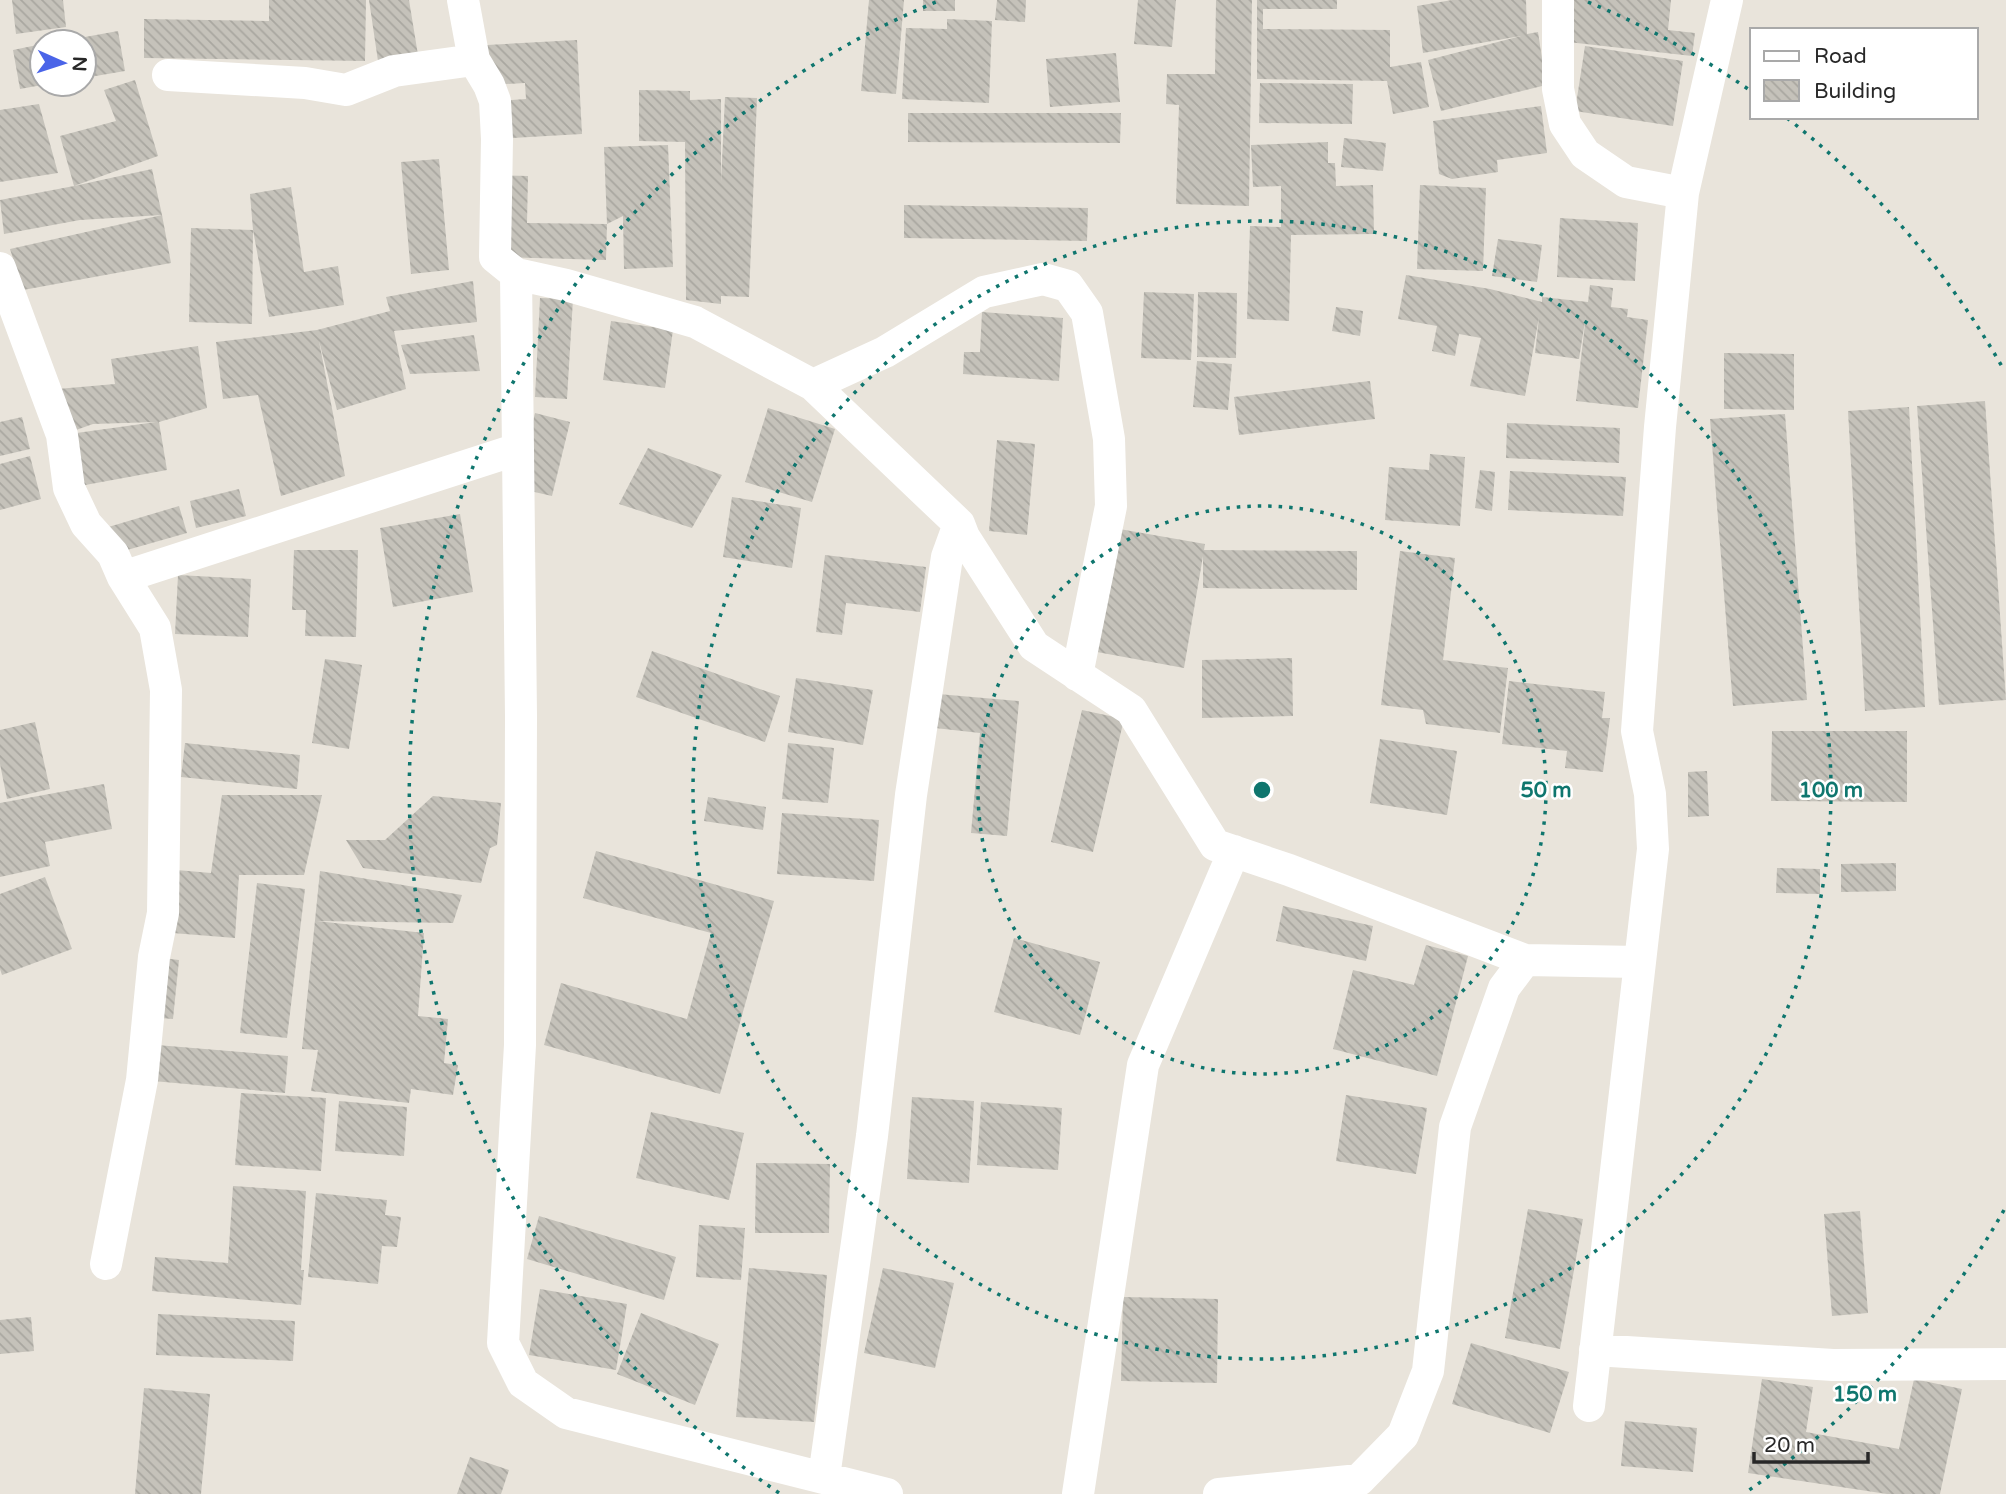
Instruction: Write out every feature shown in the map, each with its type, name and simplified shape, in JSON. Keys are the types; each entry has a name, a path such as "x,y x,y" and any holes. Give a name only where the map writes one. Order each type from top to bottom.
{"street":[{"path":"463,0 474,60 489,85 495,102 495,257 516,274 566,285 695,322 813,385 959,524 964,537 1034,646 1131,710 1215,845 1525,960 1639,962"},
{"path":"1558,0 1558,89 1565,124 1584,153 1626,182 1683,193"},
{"path":"1590,1406 1653,849 1650,794 1637,731 1660,427 1683,193 1727,0"},
{"path":"168,75 305,83 346,90 394,71 474,60"},
{"path":"0,268 62,435 69,488 86,524 113,554 123,577 155,628 166,690 163,913 154,957 142,1080 106,1264"},
{"path":"516,274 521,716 520,1045 503,1343 523,1383 566,1413 887,1494"},
{"path":"813,385 884,352 984,292 1043,279 1068,286 1087,313 1109,439 1111,506 1077,675"},
{"path":"123,577 518,449"},
{"path":"824,1477 872,1136 911,795 947,557 959,524"},
{"path":"1078,1494 1143,1065 1234,851"},
{"path":"1219,1494 1360,1480 1404,1434 1427,1371 1455,1127 1504,988 1525,960"},
{"path":"1595,1350 1833,1365 2006,1364"}],"building":[{"path":"12,0 63,0 66,27 28,28 28,32 16,34"},
{"path":"269,0 366,0 365,61 144,58 144,19 269,21"},
{"path":"369,0 409,0 418,55 378,61"},
{"path":"869,0 904,0 896,94 861,91"},
{"path":"923,0 955,0 955,11 923,11"},
{"path":"997,0 1026,0 1025,22 995,20"},
{"path":"1138,0 1176,0 1172,47 1134,44"},
{"path":"1216,0 1252,0 1249,206 1176,204 1179,105 1166,104 1167,74 1215,74"},
{"path":"1257,0 1337,0 1337,9 1263,9 1263,29 1390,30 1390,67 1421,62 1429,107 1393,114 1387,81 1257,79"},
{"path":"1452,0 1526,0 1527,34 1538,32 1546,85 1441,111 1428,60 1521,36 1423,53 1417,6"},
{"path":"1572,0 1671,0 1668,30 1695,33 1692,56 1568,42"},
{"path":"947,19 992,21 989,103 902,99 906,28 947,29"},
{"path":"118,31 125,71 98,76 98,35"},
{"path":"577,40 582,134 497,139 495,101 526,99 525,83 489,85 487,45"},
{"path":"1585,46 1683,61 1673,126 1575,111"},
{"path":"28,47 28,88 20,89 13,50"},
{"path":"1116,53 1120,102 1050,107 1046,59"},
{"path":"135,80 158,156 74,186 60,136 116,121 104,90"},
{"path":"1260,83 1353,84 1352,124 1259,123"},
{"path":"639,90 690,91 690,100 721,99 721,182 725,97 757,98 749,297 721,296 721,304 686,300 685,142 639,141"},
{"path":"39,104 58,173 0,182 0,110"},
{"path":"1541,106 1547,153 1497,160 1498,172 1452,179 1439,174 1433,121"},
{"path":"908,113 1121,113 1120,143 908,142"},
{"path":"1344,138 1386,143 1383,171 1341,167"},
{"path":"1328,142 1328,163 1335,163 1336,186 1373,185 1374,234 1291,235 1289,321 1247,319 1250,226 1281,227 1281,186 1253,187 1251,145"},
{"path":"668,145 673,267 624,269 623,216 607,224 604,147"},
{"path":"439,159 449,270 411,274 401,162"},
{"path":"152,169 162,215 80,220 4,234 0,200"},
{"path":"496,175 528,176 527,223 607,224 606,260 495,257"},
{"path":"1420,185 1486,188 1483,271 1417,269"},
{"path":"291,187 304,272 338,266 344,305 269,317 253,230 250,194"},
{"path":"904,205 1088,208 1087,241 904,238"},
{"path":"162,215 171,263 23,290 10,249"},
{"path":"1560,218 1638,223 1635,281 1557,277"},
{"path":"191,228 253,230 252,324 189,322"},
{"path":"1498,239 1542,245 1537,282 1492,276"},
{"path":"1406,275 1490,289 1542,302 1542,297 1588,302 1590,285 1613,288 1611,307 1628,309 1627,317 1648,320 1638,408 1576,401 1586,315 1579,359 1535,353 1539,317 1525,396 1470,386 1481,338 1459,334 1455,356 1432,351 1437,326 1398,319"},
{"path":"473,281 477,322 394,331 406,389 337,410 319,341 345,476 281,496 258,395 223,399 216,342 317,330 390,311 386,297"},
{"path":"1144,292 1194,294 1191,360 1141,358"},
{"path":"1198,292 1237,293 1236,358 1197,357"},
{"path":"540,298 573,299 567,399 535,397"},
{"path":"1336,307 1363,311 1360,336 1332,331"},
{"path":"982,312 1063,318 1059,381 963,374 964,352 980,352"},
{"path":"611,321 673,330 665,388 603,380"},
{"path":"474,335 480,371 410,374 401,345"},
{"path":"198,346 207,408 159,422 167,470 69,488 46,390 115,384 111,359","holes":["156,422 62,435 93,424"]},
{"path":"1724,353 1794,354 1794,410 1724,409"},
{"path":"1197,361 1232,364 1228,410 1193,407"},
{"path":"1370,381 1375,419 1239,435 1234,397"},
{"path":"1985,401 2006,700 1939,705 1917,406"},
{"path":"1909,407 1925,707 1865,711 1848,411"},
{"path":"768,408 835,429 812,502 745,482"},
{"path":"535,413 570,422 552,496 517,488"},
{"path":"1785,414 1807,700 1733,706 1710,419"},
{"path":"22,417 30,449 0,456 0,422"},
{"path":"1507,423 1620,428 1619,463 1506,458"},
{"path":"997,440 1035,444 1027,535 989,531"},
{"path":"648,448 722,475 692,528 619,504"},
{"path":"1430,454 1465,457 1460,526 1385,520 1389,467 1429,470"},
{"path":"30,456 41,499 0,510 0,464"},
{"path":"1480,470 1495,472 1492,511 1475,508"},
{"path":"1510,471 1626,477 1623,516 1508,510"},
{"path":"239,489 246,516 196,528 190,501"},
{"path":"732,497 801,508 792,568 723,557"},
{"path":"179,506 187,533 113,554 105,528"},
{"path":"460,514 473,592 393,607 380,528"},
{"path":"1108,527 1205,544 1204,550 1357,551 1357,590 1203,588 1203,556 1184,668 1086,650"},
{"path":"294,550 358,550 356,637 305,636 306,610 292,610"},
{"path":"1400,551 1455,558 1443,660 1508,668 1500,733 1426,724 1423,710 1381,705"},
{"path":"825,555 926,567 920,612 846,603 842,635 816,632"},
{"path":"178,575 251,579 248,637 175,634"},
{"path":"652,651 780,696 765,742 636,697"},
{"path":"1292,658 1293,716 1202,718 1202,660"},
{"path":"325,659 362,665 349,749 312,743"},
{"path":"796,678 873,690 863,745 788,732"},
{"path":"1509,681 1605,692 1602,718 1610,718 1603,772 1565,768 1567,751 1502,744"},
{"path":"938,694 1019,701 1007,836 971,833 980,733 935,728"},
{"path":"1082,710 1124,719 1093,852 1051,842"},
{"path":"35,722 50,789 7,799 0,764 0,730"},
{"path":"1772,731 1907,731 1907,802 1771,801"},
{"path":"1380,739 1457,751 1447,815 1370,803"},
{"path":"185,743 300,755 297,789 181,777"},
{"path":"788,743 834,748 828,803 782,799"},
{"path":"1707,771 1709,816 1688,817 1688,772"},
{"path":"104,784 112,829 45,842 50,866 0,877 0,803"},
{"path":"222,795 322,795 304,875 239,875 235,938 160,932 165,869 211,873"},
{"path":"433,796 501,803 497,845 490,848 481,883 363,868 346,840 385,840"},
{"path":"708,797 766,807 763,830 704,821"},
{"path":"782,813 879,820 874,881 777,874"},
{"path":"596,851 774,901 720,1094 544,1045 561,983 687,1019 711,933 583,898"},
{"path":"1896,863 1896,891 1841,892 1841,864"},
{"path":"1777,868 1820,869 1820,894 1776,893"},
{"path":"320,871 462,895 453,923 317,921 424,933 418,1016 448,1019 444,1063 458,1065 453,1095 411,1089 409,1103 311,1091 318,1050 302,1049"},
{"path":"45,877 72,949 2,975 0,894"},
{"path":"257,883 305,889 287,1038 240,1033"},
{"path":"1283,906 1373,926 1366,961 1276,941"},
{"path":"1014,938 1100,962 1080,1035 994,1012"},
{"path":"1426,945 1468,956 1437,1076 1333,1049 1353,970 1414,985"},
{"path":"154,957 179,960 173,1019 148,1017"},
{"path":"145,1044 288,1056 285,1093 142,1080"},
{"path":"241,1093 326,1098 321,1171 235,1165"},
{"path":"1346,1095 1427,1108 1416,1174 1336,1161"},
{"path":"912,1097 974,1101 969,1183 907,1179"},
{"path":"339,1101 407,1107 404,1156 335,1151"},
{"path":"981,1102 1062,1108 1058,1170 977,1165"},
{"path":"651,1112 744,1133 729,1200 636,1178"},
{"path":"756,1163 830,1164 829,1233 755,1233"},
{"path":"233,1186 306,1191 301,1305 152,1291 155,1257 228,1263"},
{"path":"316,1193 387,1200 385,1215 401,1217 397,1247 382,1246 378,1284 308,1277"},
{"path":"1528,1209 1583,1219 1560,1349 1505,1338"},
{"path":"1860,1211 1868,1313 1832,1316 1824,1214"},
{"path":"539,1216 676,1257 664,1300 527,1259"},
{"path":"699,1225 745,1228 741,1280 696,1277"},
{"path":"749,1268 827,1275 814,1422 736,1417"},
{"path":"883,1268 954,1283 935,1368 864,1353"},
{"path":"540,1289 627,1304 616,1370 529,1355"},
{"path":"1123,1297 1218,1299 1217,1383 1121,1381"},
{"path":"641,1313 719,1344 695,1405 617,1374"},
{"path":"158,1314 295,1321 293,1361 156,1355"},
{"path":"31,1317 34,1351 0,1354 0,1320"},
{"path":"1471,1343 1569,1372 1550,1433 1452,1404"},
{"path":"1762,1379 1813,1387 1806,1432 1899,1449 1914,1379 1962,1389 1940,1494 1887,1494 1748,1473"},
{"path":"144,1388 210,1394 201,1494 135,1494"},
{"path":"1625,1421 1697,1428 1693,1472 1621,1466"},
{"path":"470,1457 509,1470 501,1494 457,1494"}]}
